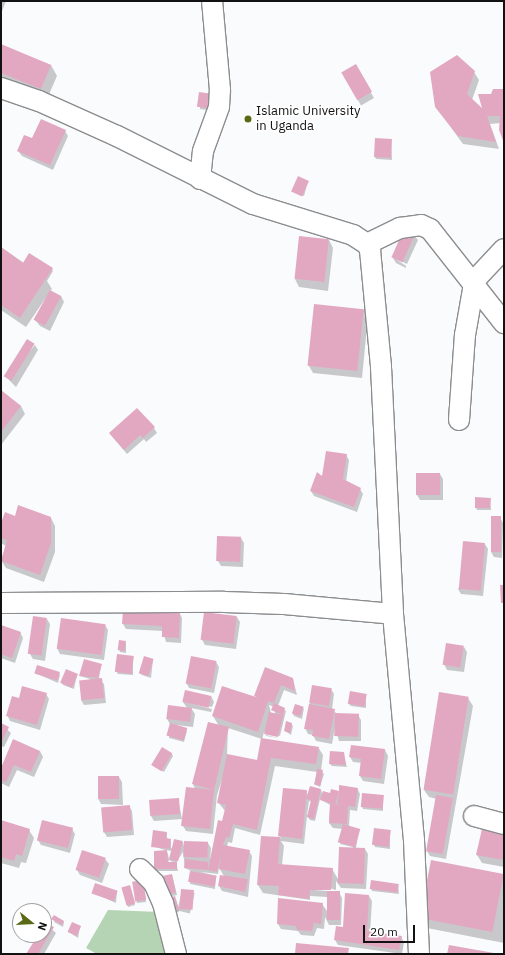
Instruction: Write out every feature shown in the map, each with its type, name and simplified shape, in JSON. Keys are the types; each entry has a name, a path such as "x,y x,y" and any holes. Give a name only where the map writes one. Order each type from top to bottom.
{"street":[{"path":"200,180 202,152 219,107 220,90 212,1"},
{"path":"1,88 39,101 117,136 200,180 253,204 353,235 367,244 372,259 381,367 393,614 414,840 419,954"},
{"path":"367,244 400,228 421,225 441,240 504,323"},
{"path":"459,420 465,335 474,283 504,249"},
{"path":"1,603 224,602 284,604 393,614"},
{"path":"474,816 504,824"},
{"path":"140,869 154,883 164,903 176,954"}],"green space":[{"path":"108,910 160,912 167,954 97,954 86,948"}],"building":[{"path":"1,44 51,65 41,89 1,73"},
{"path":"457,55 475,71 467,94 482,108 478,94 491,94 493,89 504,89 504,143 499,130 500,116 487,116 496,142 458,136 435,107 430,72"},
{"path":"356,64 372,92 357,100 341,72"},
{"path":"199,92 213,94 211,109 197,107"},
{"path":"41,119 66,130 50,165 17,151 24,135 32,138"},
{"path":"375,138 392,139 391,158 374,157"},
{"path":"298,176 309,181 302,196 291,192"},
{"path":"404,229 415,234 402,262 391,257"},
{"path":"299,236 329,239 324,282 295,279"},
{"path":"1,247 23,263 29,253 53,268 20,318 1,305"},
{"path":"50,290 61,296 45,326 34,320"},
{"path":"314,304 364,309 357,371 308,366"},
{"path":"27,339 35,344 11,381 4,376"},
{"path":"1,390 21,406 1,432"},
{"path":"137,408 155,427 143,438 140,435 124,450 109,433"},
{"path":"326,451 347,454 343,479 361,488 354,507 310,491 317,472 322,476"},
{"path":"416,473 440,473 440,495 416,495"},
{"path":"475,497 491,498 490,508 475,508"},
{"path":"18,505 51,517 51,543 40,575 1,561 7,540 1,538 1,523 5,512 15,516"},
{"path":"491,516 501,516 501,552 491,552"},
{"path":"217,536 241,537 240,562 216,561"},
{"path":"463,541 485,543 481,591 459,589"},
{"path":"500,585 504,585 504,603 501,603"},
{"path":"123,609 180,611 179,638 162,637 162,626 122,624"},
{"path":"204,612 237,616 233,644 201,640"},
{"path":"33,616 47,618 42,656 28,654"},
{"path":"61,618 106,624 101,655 57,649"},
{"path":"1,625 21,632 12,658 1,654"},
{"path":"119,640 126,641 125,651 118,650"},
{"path":"446,643 464,646 460,668 443,665"},
{"path":"117,654 134,656 132,674 115,672"},
{"path":"144,656 154,659 148,676 139,673"},
{"path":"191,656 217,661 211,688 186,683"},
{"path":"84,659 102,664 98,678 79,676"},
{"path":"37,665 60,672 57,681 34,674"},
{"path":"265,667 293,678 295,691 281,685 274,703 268,701 258,732 212,716 222,686 259,698 254,696"},
{"path":"66,669 78,674 72,688 60,683"},
{"path":"102,678 104,698 81,700 79,680"},
{"path":"312,685 332,688 329,706 309,703"},
{"path":"22,686 47,693 37,725 6,716 12,696 19,698"},
{"path":"185,690 211,696 209,708 182,702"},
{"path":"350,691 367,694 364,707 348,704"},
{"path":"439,692 469,697 453,794 424,790"},
{"path":"274,703 285,708 278,737 264,734 269,712 283,715 271,710"},
{"path":"295,704 304,707 300,716 292,714"},
{"path":"309,704 335,709 329,739 312,736 313,730 304,729"},
{"path":"168,705 192,708 190,722 166,719"},
{"path":"335,713 359,714 358,737 334,736"},
{"path":"286,721 292,723 290,733 284,731"},
{"path":"208,722 229,727 214,790 192,784"},
{"path":"1,723 9,727 1,743"},
{"path":"170,723 187,728 184,740 166,735"},
{"path":"261,738 319,747 316,764 271,758 257,830 233,824 229,838 226,837 223,845 250,850 245,874 219,869 221,856 217,872 208,870 218,820 222,821 226,805 217,803 227,754 257,760"},
{"path":"13,739 40,751 31,772 14,765 6,782 1,780 1,768"},
{"path":"351,745 385,749 381,779 359,776 361,759 349,757"},
{"path":"162,747 172,753 161,771 151,765"},
{"path":"330,751 344,752 346,765 329,764"},
{"path":"317,769 323,770 320,786 314,785"},
{"path":"98,776 119,776 119,799 98,799"},
{"path":"339,785 358,788 355,807 337,804"},
{"path":"310,786 321,789 314,819 307,817 311,800 306,799"},
{"path":"186,787 214,790 210,829 181,826"},
{"path":"283,788 307,790 302,839 278,836"},
{"path":"331,789 339,791 335,805 320,800 323,791 330,793"},
{"path":"362,793 384,795 383,809 361,807"},
{"path":"436,795 453,798 443,854 426,851"},
{"path":"179,798 180,814 150,816 149,800"},
{"path":"330,804 348,805 347,824 329,823"},
{"path":"130,805 132,830 103,832 101,808"},
{"path":"1,820 30,829 22,856 16,854 14,861 1,857"},
{"path":"42,820 73,828 68,848 37,840"},
{"path":"343,824 360,829 355,847 338,842"},
{"path":"374,828 391,830 389,847 372,845"},
{"path":"482,829 504,834 504,860 476,855"},
{"path":"153,830 167,832 166,838 171,839 170,849 151,847"},
{"path":"261,836 280,837 278,864 333,868 331,890 310,890 309,899 278,895 279,886 257,885"},
{"path":"174,839 183,841 178,861 169,859"},
{"path":"184,841 208,842 207,858 183,857"},
{"path":"339,847 365,848 364,884 338,883"},
{"path":"82,850 106,858 99,878 76,870"},
{"path":"167,850 168,862 177,862 177,869 154,869 154,851"},
{"path":"185,859 208,862 208,870 184,868"},
{"path":"431,860 504,874 492,932 420,918"},
{"path":"190,871 217,876 215,887 188,882"},
{"path":"172,874 176,893 166,895 162,876"},
{"path":"220,875 248,879 245,892 218,886"},
{"path":"143,880 146,900 135,901 132,882"},
{"path":"371,880 399,884 397,893 370,889"},
{"path":"95,883 118,891 114,901 91,893"},
{"path":"130,885 135,903 127,906 121,887"},
{"path":"181,889 194,890 193,910 180,909"},
{"path":"327,891 340,891 340,920 327,920"},
{"path":"345,893 369,895 367,931 402,936 399,950 334,940 336,926 343,927"},
{"path":"175,896 179,909 170,912 166,899"},
{"path":"278,898 323,903 321,924 314,923 312,931 297,930 296,926 277,924"},
{"path":"54,915 64,921 62,925 52,920"},
{"path":"72,922 81,926 77,936 68,932"},
{"path":"33,943 45,943 38,954 26,954"},
{"path":"296,943 349,948 348,954 295,954"},
{"path":"449,945 494,953 494,954 447,954"}],"place":[{"name":"Islamic University in Uganda","path":"248,119"}]}
